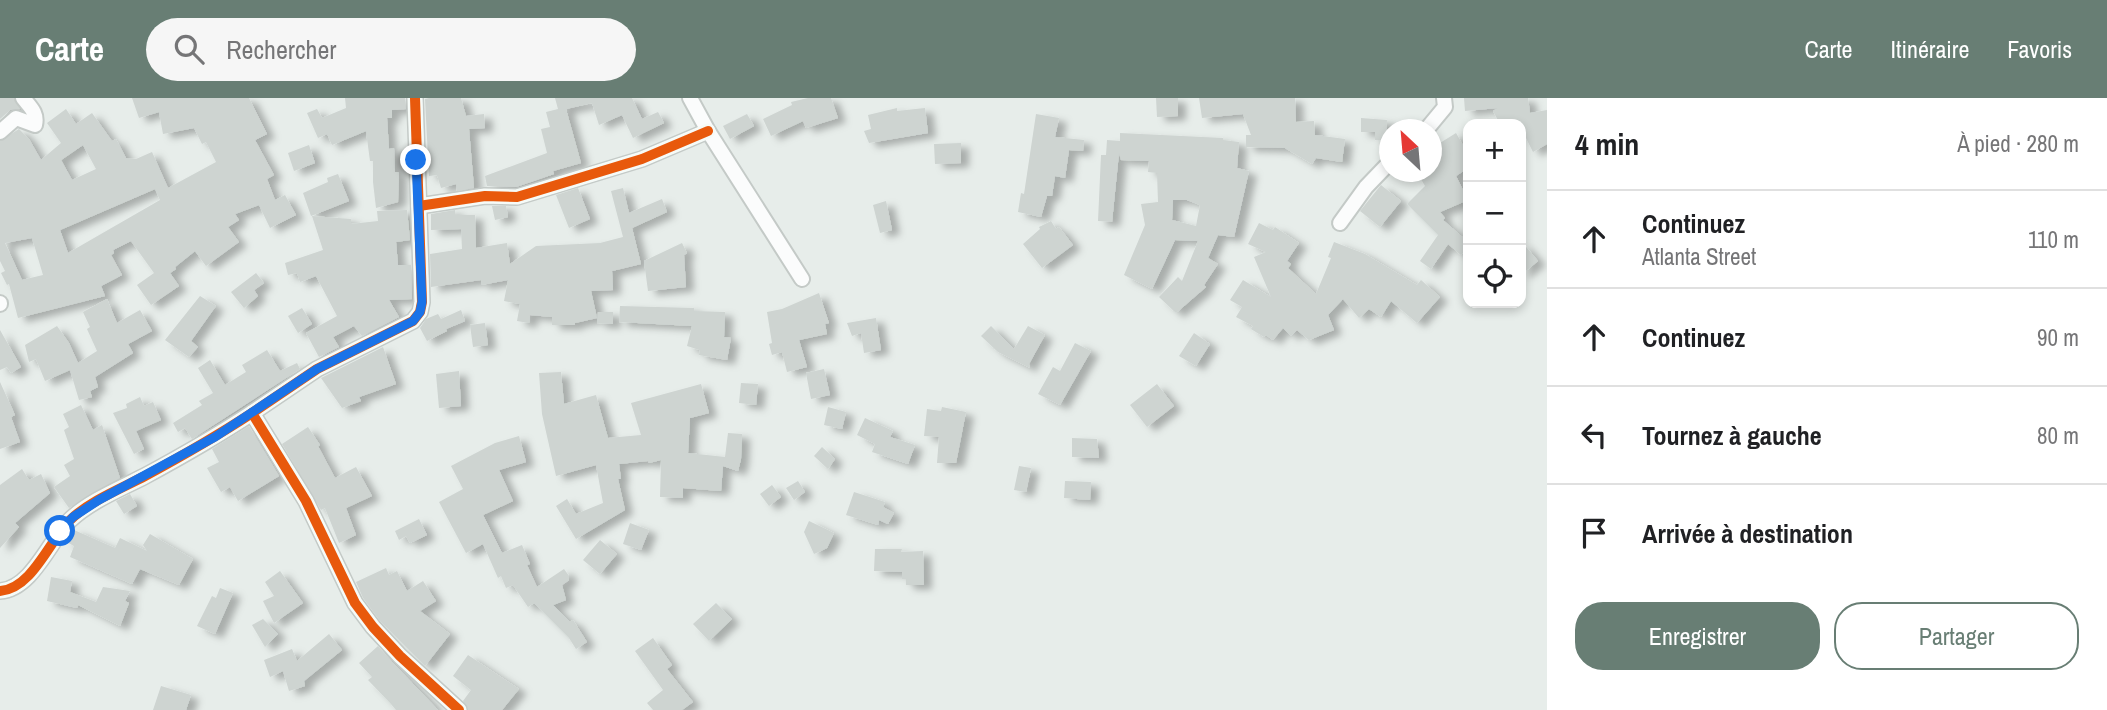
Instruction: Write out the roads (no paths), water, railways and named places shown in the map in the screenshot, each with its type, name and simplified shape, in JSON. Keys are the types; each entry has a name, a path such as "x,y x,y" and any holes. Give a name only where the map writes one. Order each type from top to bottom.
{"street":[{"path":"0,132 16,118 35,125 35,113 23,98"},
{"path":"0,591 23,582 73,517 99,500 215,437 317,369 413,321 420,312 422,302 415,98"},
{"path":"690,98 802,279"},
{"path":"1435,119 1445,107 1444,98"},
{"path":"419,206 485,196 517,197 642,159 708,131"},
{"path":"1340,223 1379,173"},
{"path":"252,413 306,501 355,603 400,656 459,710"}]}
